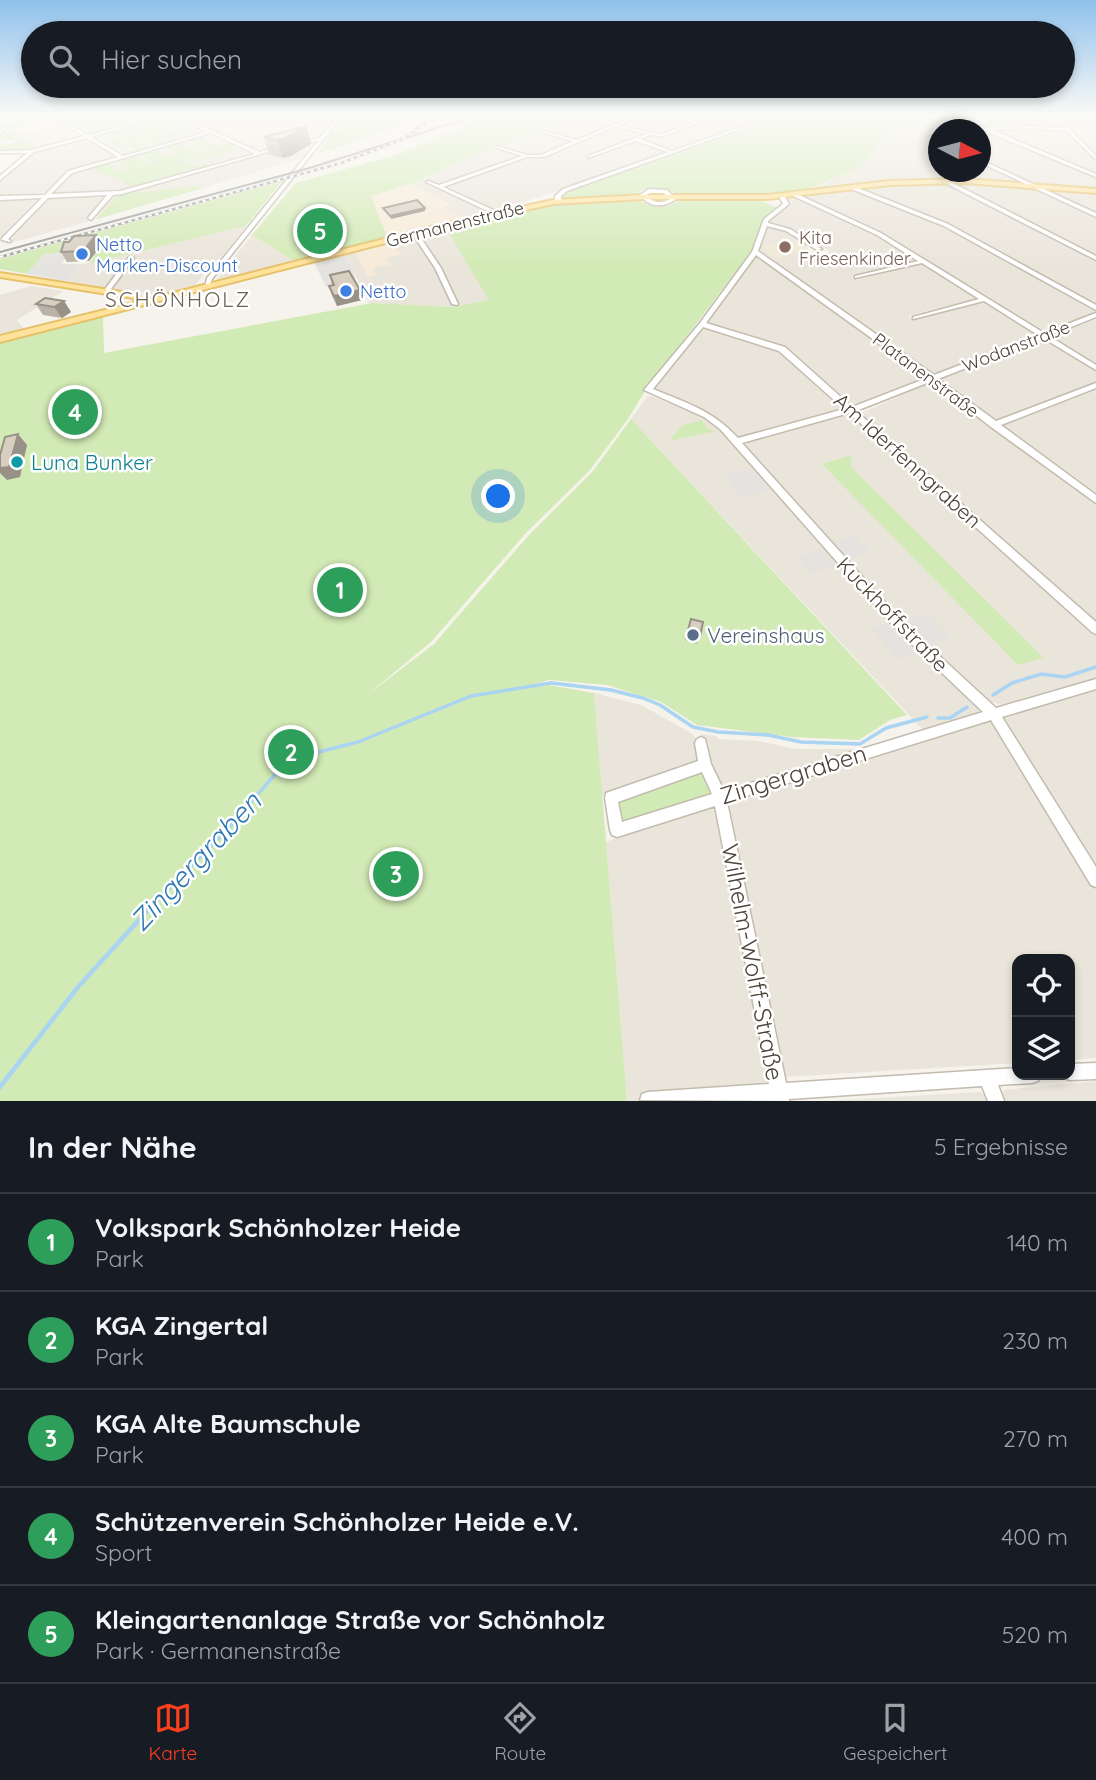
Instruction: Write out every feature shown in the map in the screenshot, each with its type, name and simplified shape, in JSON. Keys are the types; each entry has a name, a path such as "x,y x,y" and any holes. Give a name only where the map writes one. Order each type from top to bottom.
{"main road":[{"name":"Germanenstraße","path":"0,339 135,300 207,286 496,213 558,201 643,197 782,196 890,183 928,182"},
{"name":"Germanenstraße","path":"963,182 1093,191"},
{"path":"0,275 106,292 135,300"}],"street":[{"path":"0,179 14,166"},
{"path":"8,241 4,239 70,172 89,166"},
{"path":"0,198 111,194 214,166"},
{"path":"207,286 210,277 300,166"},
{"path":"439,187 497,166"},
{"path":"558,201 558,196 565,190 632,166"},
{"path":"993,166 1096,215"},
{"path":"1073,166 1096,176"},
{"path":"428,182 496,213"},
{"path":"947,182 1096,258"},
{"path":"853,188 946,225 1096,308"},
{"path":"91,218 111,194"},
{"path":"795,195 879,234 1096,368"},
{"path":"702,324 755,251 764,224 786,204 782,196"},
{"path":"764,224 788,230 820,250"},
{"path":"415,233 438,268 455,304"},
{"name":"Platanenstraße","path":"755,251 1096,500"},
{"path":"106,292 131,258"},
{"path":"857,277 923,261"},
{"path":"915,318 985,299"},
{"name":"Wodanstraße","path":"737,441 852,409 1096,315"},
{"name":"Kuckhoffstraße","path":"702,324 648,390 713,419 737,441 902,628 994,714 1096,880"},
{"name":"Am Iderfenngraben","path":"702,324 777,346 852,409 1096,629"},
{"path":"994,425 1096,385"},
{"name":"Zingergraben","path":"705,765 611,798 617,830 1096,684"},
{"name":"Wilhelm-Wolff-Straße","path":"701,743 705,765 720,797 780,1096"},
{"path":"1075,1072 1096,1071"},
{"path":"648,1100 780,1096 1012,1076"},
{"path":"987,1078 996,1101"}],"shaded area":[{"path":"17,166 85,166 67,172 43,195 0,196 0,181"},
{"path":"91,166 210,166 124,191 50,194 71,172"},
{"path":"219,166 275,166 97,219 0,246 12,241 10,234 48,197 99,195 105,200 85,219 92,220 97,218 96,215 111,197"},
{"path":"449,166 628,166 480,216 465,218 441,208 450,205 410,184"},
{"path":"857,166 928,166 928,180 887,182 803,193"},
{"path":"995,166 1070,166 1096,177 1096,189 1035,185"},
{"path":"1076,166 1096,166 1096,175"},
{"path":"991,168 1025,183 991,181"},
{"path":"407,183 451,204 442,208 465,218 387,237 371,196"},
{"path":"945,183 1096,260 1096,306 946,223 859,189"},
{"path":"952,183 1036,188 1096,217 1096,256"},
{"path":"1044,189 1096,193 1096,213"},
{"path":"853,190 946,227 1096,312 1042,332 881,234 802,197"},
{"path":"796,197 879,235 919,261 852,277 856,280 923,263 979,298 908,316 912,319 984,301 1037,334 933,374 928,373 759,249 767,226 782,229 803,239 809,250 820,256 830,251 786,228 768,224 767,221 788,205 787,198"},
{"path":"40,198 0,238 0,199"},
{"path":"246,226 212,269 208,269 195,285 156,296 67,281 79,265"},
{"path":"446,228 490,300 453,307 369,303 345,254"},
{"path":"252,235 294,261 217,279"},
{"name":"Kita Friesenkinder","path":"800,239 807,250 775,259 763,250 765,243 778,245"},
{"path":"389,242 401,254 386,258 390,264 373,268 376,275 368,277 355,251"},
{"path":"71,251 61,264 80,264 67,281 27,274 43,255"},
{"path":"345,254 356,278 326,287 314,262"},
{"path":"755,257 762,258 923,378 852,405 782,346 707,324 705,322"},
{"path":"31,286 63,291 17,320 24,329 0,335 0,295"},
{"path":"1096,319 1096,366 1049,337"},
{"path":"701,327 775,347 843,408 739,437 715,417 656,392 654,387"},
{"path":"1044,339 1096,370 1096,382 996,421 938,380"},
{"path":"930,383 1096,505 1096,626 861,413 902,395 903,392"},
{"path":"1096,387 1096,495 1002,425"},
{"path":"651,396 702,416 718,427 888,621 980,708 979,713 923,730 631,419 647,397"},
{"path":"851,412 1096,634 1096,678 1004,705 990,702 897,617 745,446 748,441"},
{"path":"751,468 770,490 743,499 724,476"},
{"path":"855,535 871,552 850,560 835,542"},
{"path":"821,549 835,565 811,574 797,557"},
{"path":"926,613 950,638 932,646 907,621"},
{"path":"886,623 915,652 898,660 871,629"},
{"path":"1096,688 1096,873 1002,719"},
{"path":"594,693 641,705 691,733 695,737 698,764 602,795"},
{"path":"989,721 993,723 1096,887 1096,1058 1075,1060 1075,954 1012,954 1012,1063 784,1077 726,800"},
{"path":"701,734 717,736 718,739 758,741 795,749 859,749 722,789"},
{"path":"705,806 719,813 775,1101 627,1101 606,842"},
{"path":"1096,1081 1096,1101 1003,1101 1002,1097 1004,1090"},
{"path":"981,1092 989,1101 828,1101"}],"green space":[{"path":"113,166 122,172 129,170 125,166 132,169 128,166 205,166 184,172 178,169 183,172 158,179 152,177 156,180 131,187 115,177 123,174 112,177 91,168"},
{"path":"355,166 449,166 410,184 371,196 387,237 294,261 252,235 296,183"},
{"path":"635,166 859,166 807,190 762,195 679,194 655,187 642,190 636,195 560,199 568,190"},
{"path":"282,181 246,226 90,263 101,246 43,255 27,274 0,269 0,259"},
{"path":"199,186 200,189 97,219 116,197"},
{"path":"679,200 762,201 777,208 763,219 753,249 645,391 590,470 525,534 431,642 367,695 434,644 529,535 593,471 631,419 907,715 890,720 859,740 792,737 697,725 661,702 607,685 549,680 514,690 548,685 594,693 627,1101 0,1101 0,342 103,316 104,353 372,303 453,307 489,300 446,228 549,205 638,201 669,206"},
{"path":"701,420 709,430 717,431 669,441 682,426"},
{"path":"849,456 852,458 851,467 1044,658 1018,665 822,464"},
{"path":"700,773 704,774 711,793 620,824 615,801"}],"building":[{"path":"417,200 425,208 390,216 383,208"},
{"path":"96,235 83,251 61,252 64,242 69,242 74,236"},
{"path":"349,271 360,290 334,296 329,286 334,285 330,275"},
{"path":"45,298 64,301 54,307 36,304"},
{"path":"18,434 9,467 0,468 5,437"},
{"path":"691,619 703,622 700,637 687,634"}],"waterway":[{"name":"Zingergraben","path":"993,695 1012,683 1041,674 1065,677 1096,667"},
{"name":"Zingergraben","path":"226,831 278,771 307,755 358,742 471,696 551,683 611,690 660,705 693,727 718,732 768,735 801,742 860,744 886,728 927,717"},
{"name":"Zingergraben","path":"938,718 950,718 967,707"},
{"name":"Zingergraben","path":"0,1087 78,987 158,899 227,829"}],"tram line":[{"path":"0,252 314,166"}],"railway":[{"path":"0,257 329,166"}],"place":[{"name":"Kleingartenanlage Straße vor Schönholz","path":"320,231"},
{"name":"Kita Friesenkinder","path":"785,247"},
{"name":"Netto Marken-Discount","path":"82,254"},
{"name":"Netto","path":"346,291"},
{"name":"Schützenverein Schönholzer Heide e.V.","path":"75,412"},
{"name":"Luna Bunker","path":"17,462"},
{"name":"Volkspark Schönholzer Heide","path":"340,590"},
{"name":"Vereinshaus","path":"693,635"},
{"name":"KGA Zingertal","path":"291,752"},
{"name":"KGA Alte Baumschule","path":"396,874"}],"district":[{"name":"SCHÖNHOLZ","path":"178,299"}]}
